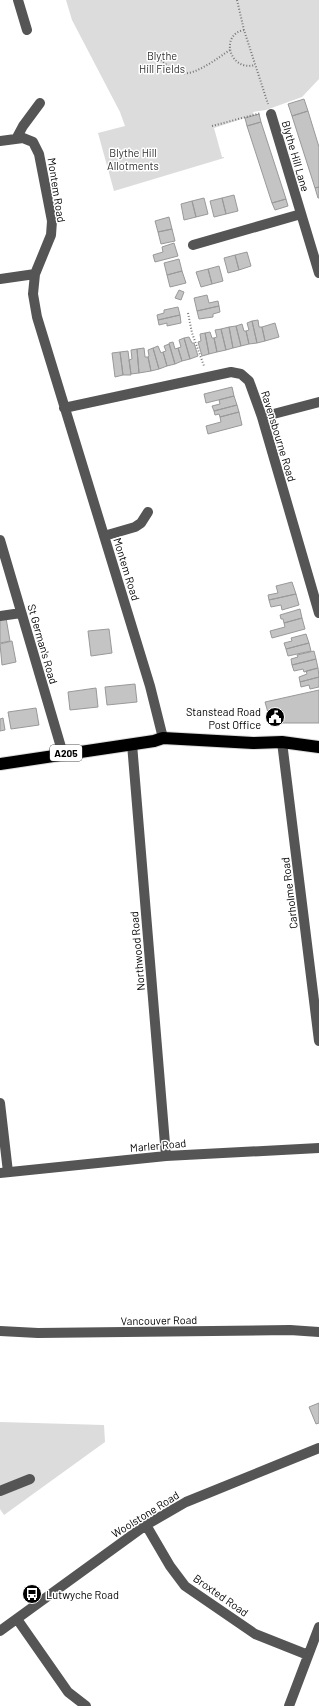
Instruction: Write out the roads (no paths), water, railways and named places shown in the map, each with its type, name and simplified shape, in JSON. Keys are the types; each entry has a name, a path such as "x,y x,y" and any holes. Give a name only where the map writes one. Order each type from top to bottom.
{"highway":[{"name":"A205","path":"0,764 154,741 163,738 253,743 282,742 319,747"}],"street":[{"path":"18,0 27,30"},
{"path":"16,139 23,126 40,103"},
{"name":"Blythe Hill Lane","path":"270,112 319,273"},
{"name":"Montem Road","path":"0,141 23,138 33,142 39,154 52,221 51,235 35,274 33,294 37,317 150,686 163,738"},
{"path":"193,245 301,214"},
{"path":"0,279 35,274"},
{"name":"Ravensbourne Road","path":"64,408 231,372 241,374 249,381 262,417 319,614"},
{"path":"262,417 319,402"},
{"path":"104,536 135,527 141,522 148,512"},
{"name":"St German's Road","path":"0,540 63,754"},
{"path":"0,616 22,613"},
{"name":"Carholme Road","path":"282,742 319,1041"},
{"name":"Northwood Road","path":"132,744 166,1156"},
{"path":"0,1103 4,1172"},
{"name":"Marler Road","path":"4,1172 166,1156 319,1148"},
{"name":"Vancouver Road","path":"0,1331 61,1333 290,1330 319,1332"},
{"name":"Woolstone Road","path":"0,1630 146,1525 186,1502 319,1448"},
{"path":"0,1491 30,1479"},
{"name":"Broxted Road","path":"146,1525 170,1566 185,1586 255,1634 308,1654"},
{"path":"17,1619 68,1692 86,1706"},
{"path":"289,1706 319,1627"}],"place":[{"name":"Stanstead Road Post Office","path":"275,717"},
{"name":"Lutwyche Road","path":"32,1594"}],"park label":[{"name":"Blythe Hill Fields","path":"162,61"},
{"name":"Blythe Hill Allotments","path":"133,158"}]}
